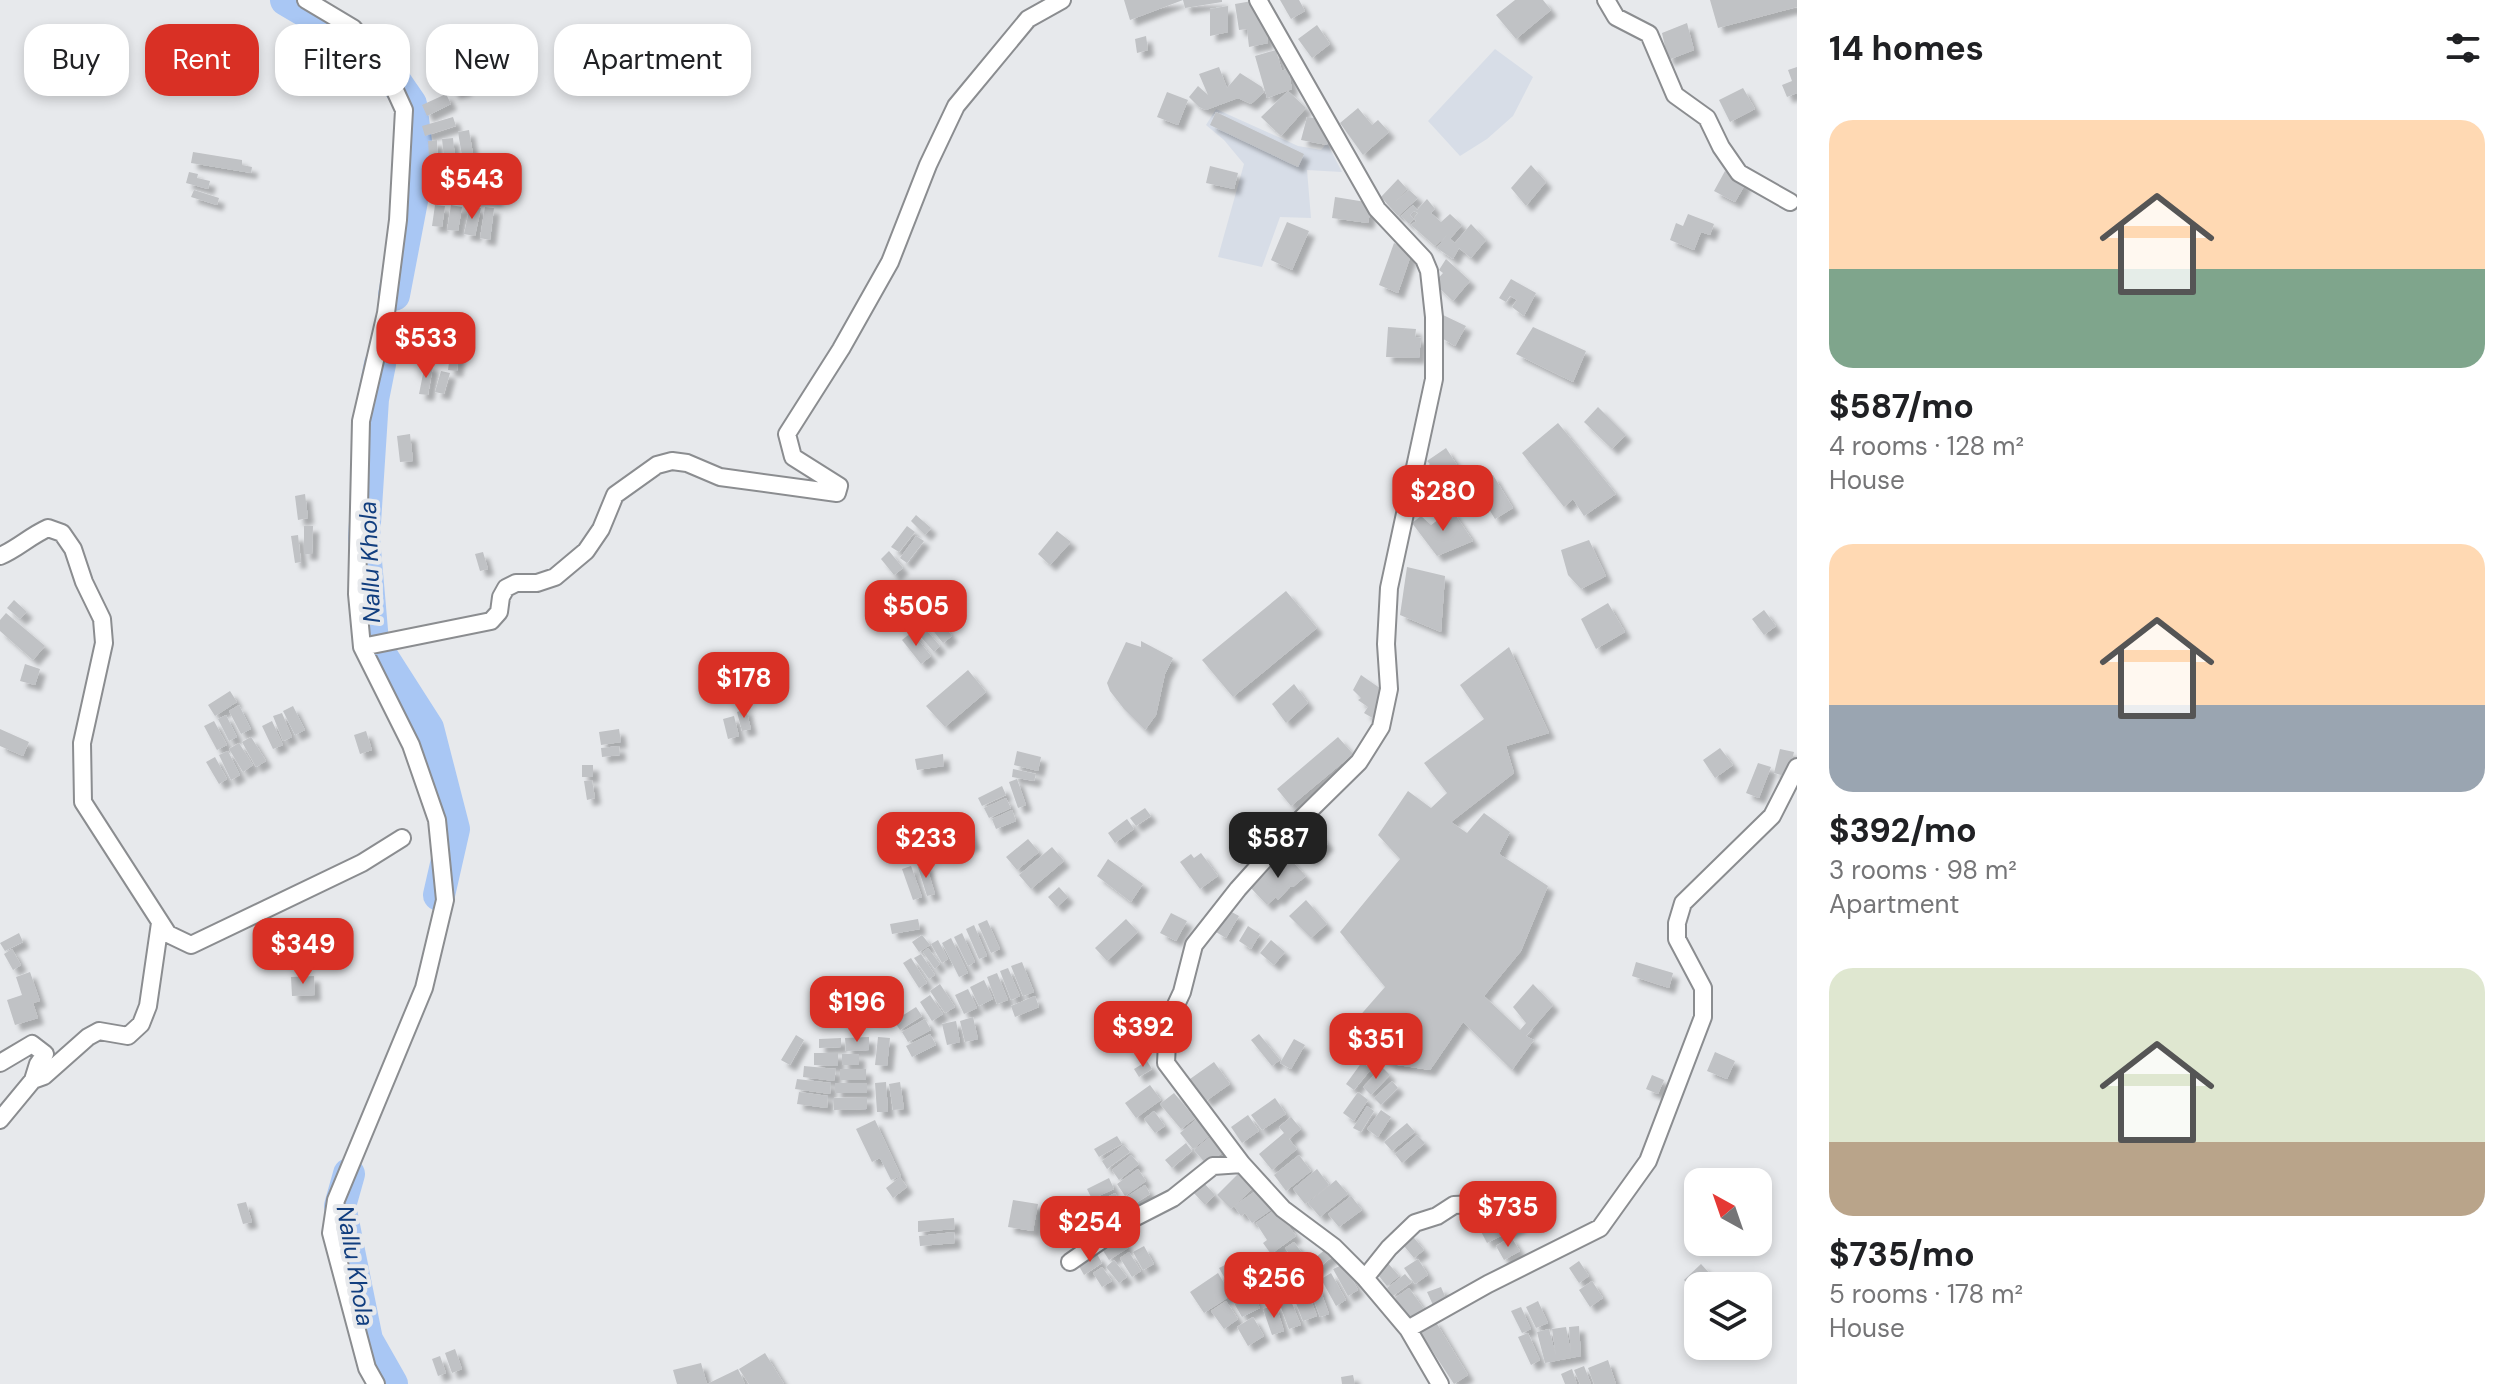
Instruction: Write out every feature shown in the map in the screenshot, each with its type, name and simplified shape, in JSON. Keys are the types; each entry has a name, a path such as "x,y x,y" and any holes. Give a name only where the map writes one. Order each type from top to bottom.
{"street":[{"path":"306,0 353,28 383,64 404,110 398,220 386,313 361,421 357,594 362,647 411,745 437,820 445,900 424,988 336,1200 331,1233 367,1368 376,1384"},
{"path":"362,647 491,621 499,612 506,588 516,583 537,583 555,577 586,551 601,529 615,495 657,465 672,461 687,463 720,477 837,493 839,486 793,457 787,434 841,349 890,262 928,165 956,106 1028,19 1062,0"},
{"path":"1258,0 1377,209 1424,259 1429,271 1434,317 1434,379 1389,588 1386,644 1389,689 1381,727 1359,762 1279,843 1194,945 1182,992 1168,1022 1166,1063 1242,1164 1283,1209 1334,1247 1365,1278 1408,1329 1440,1384"},
{"path":"1606,0 1616,17 1649,34 1675,95 1707,118 1721,147 1739,173 1790,202"},
{"path":"0,556 48,528 62,533 73,549 84,582 102,619 104,643 82,743 83,802 168,934 191,945 362,863 402,838"},
{"path":"1408,1329 1488,1284 1600,1228 1648,1161 1703,1017 1703,988 1677,939 1677,923 1683,903 1772,816 1797,767"},
{"path":"33,1080 44,1076 99,1031 128,1036 141,1024 148,1006 160,923"},
{"path":"0,1063 32,1044 45,1054 33,1080 0,1120"},
{"path":"1070,1262 1132,1219 1173,1198 1213,1166 1242,1164"},
{"path":"1365,1278 1389,1248 1415,1223 1437,1216 1454,1205 1477,1204"}],"shaded area":[{"path":"1495,49 1533,77 1513,116 1487,139 1460,156 1428,121"},
{"path":"1216,109 1298,146 1321,150 1327,143 1342,172 1307,170 1311,218 1280,217 1262,267 1218,257 1244,164 1224,140 1206,125"}],"building":[{"path":"1124,0 1183,0 1130,20"},
{"path":"1183,0 1222,0 1222,2 1185,8"},
{"path":"1280,0 1299,0 1305,11 1291,19"},
{"path":"1515,0 1543,0 1551,10 1516,39 1496,15"},
{"path":"1710,0 1797,0 1797,7 1718,28"},
{"path":"1252,1 1266,25 1268,43 1249,47 1247,29 1239,30 1235,4"},
{"path":"1228,6 1228,32 1210,36 1210,9"},
{"path":"1687,23 1694,50 1668,60 1662,33"},
{"path":"1317,25 1330,44 1312,58 1298,39"},
{"path":"1146,36 1148,50 1137,53 1135,39"},
{"path":"1276,50 1282,71 1288,68 1292,89 1267,98 1255,56"},
{"path":"1219,67 1227,88 1240,73 1262,87 1264,92 1251,104 1238,98 1206,110 1199,107 1189,97 1198,86 1208,95 1199,74"},
{"path":"1797,67 1797,93 1787,97 1782,85 1792,81 1788,70"},
{"path":"1743,88 1755,109 1730,122 1719,100"},
{"path":"1288,91 1306,108 1281,136 1261,117"},
{"path":"1167,92 1188,100 1178,125 1157,117"},
{"path":"442,96 447,96 451,104 427,116 422,105"},
{"path":"1358,108 1372,125 1378,120 1389,132 1363,155 1340,123"},
{"path":"1216,112 1304,154 1298,167 1210,125"},
{"path":"453,117 456,126 425,136 422,126"},
{"path":"1307,117 1322,119 1321,128 1329,130 1327,145 1301,140"},
{"path":"469,130 474,160 463,162 458,132"},
{"path":"453,138 456,167 445,168 442,139"},
{"path":"437,140 438,172 430,172 428,141"},
{"path":"193,152 242,160 242,165 252,167 251,173 191,163"},
{"path":"1531,165 1546,182 1526,206 1511,188"},
{"path":"1210,166 1238,173 1234,189 1206,183"},
{"path":"1725,171 1746,183 1735,202 1714,191"},
{"path":"189,172 210,181 208,189 186,183"},
{"path":"1398,179 1407,189 1395,202 1409,190 1418,198 1398,216 1381,197"},
{"path":"460,186 460,194 433,196 433,188"},
{"path":"473,188 497,189 497,201 472,199"},
{"path":"194,190 219,198 217,205 191,197"},
{"path":"1335,197 1372,203 1368,223 1332,218"},
{"path":"1427,199 1435,209 1431,213 1441,222 1450,214 1462,225 1450,239 1455,243 1471,224 1486,240 1471,258 1459,248 1453,259 1437,248 1447,235 1435,246 1411,225 1418,213 1414,211 1410,215 1414,219 1409,224 1401,216 1413,205 1417,210"},
{"path":"435,205 445,206 442,227 432,226"},
{"path":"451,205 462,207 458,231 447,230"},
{"path":"470,206 481,208 475,236 464,234"},
{"path":"485,207 494,208 490,240 480,238"},
{"path":"1688,214 1714,224 1710,235 1701,232 1694,250 1670,240 1676,223 1683,226"},
{"path":"1287,222 1309,231 1292,270 1271,260"},
{"path":"1394,243 1412,252 1398,293 1379,285"},
{"path":"1446,259 1470,281 1453,301 1434,283 1443,273 1439,270"},
{"path":"1511,279 1536,293 1524,316 1512,307 1517,300 1510,296 1506,302 1499,298"},
{"path":"1443,315 1466,326 1455,346 1440,337 1444,329 1437,325"},
{"path":"408,319 417,322 410,352 400,350"},
{"path":"419,324 428,326 422,357 413,355"},
{"path":"1388,327 1416,329 1415,337 1421,338 1419,358 1386,357"},
{"path":"1533,327 1586,351 1573,382 1516,354"},
{"path":"431,335 442,336 439,357 427,355"},
{"path":"451,347 460,348 457,371 448,370"},
{"path":"425,364 433,366 428,395 419,394"},
{"path":"441,371 450,373 444,394 435,392"},
{"path":"1598,407 1626,435 1612,449 1584,422"},
{"path":"1558,423 1616,494 1584,516 1573,499 1564,507 1522,453"},
{"path":"410,434 413,461 400,462 397,436"},
{"path":"1446,448 1473,490 1452,505 1443,494 1437,498 1426,485 1431,481 1422,470 1430,464 1427,461"},
{"path":"1493,475 1513,508 1495,519 1475,486"},
{"path":"305,494 308,518 298,520 295,496"},
{"path":"1452,510 1473,541 1437,556 1412,523 1421,516 1431,525"},
{"path":"916,515 931,528 925,535 911,521"},
{"path":"304,526 313,526 312,554 304,554"},
{"path":"907,526 915,532 899,552 891,547"},
{"path":"1057,531 1071,542 1050,565 1038,554"},
{"path":"298,535 301,562 295,563 291,536"},
{"path":"916,536 924,541 907,563 900,558"},
{"path":"1589,540 1606,576 1581,589 1568,575 1561,550"},
{"path":"889,551 903,568 894,575 881,559"},
{"path":"483,552 488,569 480,571 475,554"},
{"path":"1407,567 1445,576 1441,632 1400,615"},
{"path":"1286,591 1317,628 1233,697 1202,660"},
{"path":"14,600 27,612 20,619 7,608"},
{"path":"1608,603 1625,632 1596,649 1581,619"},
{"path":"931,610 952,636 943,643 922,617"},
{"path":"1764,610 1776,626 1764,635 1752,619"},
{"path":"6,613 45,646 33,660 0,631 0,620"},
{"path":"921,624 940,646 934,652 914,629"},
{"path":"912,632 931,656 921,664 902,640"},
{"path":"1141,641 1173,658 1165,674 1156,715 1145,730 1124,709 1107,683 1126,642 1141,647"},
{"path":"1509,647 1549,733 1506,746 1514,773 1451,822 1467,833 1484,813 1510,832 1499,854 1548,886 1521,951 1484,996 1520,1030 1526,1023 1513,1007 1533,984 1553,1005 1526,1036 1534,1040 1512,1070 1463,1022 1430,1070 1391,1064 1355,1043 1357,1019 1385,987 1340,932 1400,859 1378,835 1408,791 1431,808 1447,793 1424,763 1484,719 1460,685"},
{"path":"25,664 40,669 35,685 20,681"},
{"path":"968,670 986,692 945,727 926,706"},
{"path":"1361,675 1384,691 1376,720 1364,713 1368,707 1358,700 1361,698 1353,690"},
{"path":"1294,684 1308,703 1286,723 1272,704"},
{"path":"230,691 237,702 215,716 208,705"},
{"path":"239,705 251,729 241,734 229,711"},
{"path":"293,706 305,730 295,735 283,711"},
{"path":"746,709 751,729 742,731 737,712"},
{"path":"282,713 292,737 283,741 273,716"},
{"path":"226,715 237,737 229,741 218,719"},
{"path":"734,716 739,736 728,739 723,719"},
{"path":"214,721 227,745 217,750 204,726"},
{"path":"272,721 283,745 273,749 262,726"},
{"path":"0,729 29,742 23,756 0,746"},
{"path":"619,729 621,742 601,745 599,732"},
{"path":"366,731 372,750 360,754 354,735"},
{"path":"251,737 266,761 256,767 242,742"},
{"path":"1338,737 1353,754 1291,806 1277,789"},
{"path":"239,743 253,765 243,772 229,749"},
{"path":"619,746 620,755 602,757 601,748"},
{"path":"1720,748 1733,765 1715,778 1703,760"},
{"path":"1780,749 1794,752 1788,777 1774,773"},
{"path":"228,751 240,775 231,780 219,755"},
{"path":"1017,751 1041,757 1038,771 1014,765"},
{"path":"943,754 944,766 917,770 915,759"},
{"path":"215,757 227,779 219,784 206,762"},
{"path":"1758,763 1771,767 1759,798 1746,793"},
{"path":"582,765 593,765 593,777 582,777"},
{"path":"1013,769 1036,774 1034,781 1012,777"},
{"path":"1017,779 1026,805 1018,808 1009,782"},
{"path":"592,780 595,798 587,800 584,781"},
{"path":"1002,786 1006,795 982,806 978,798"},
{"path":"1006,798 1011,808 989,818 984,808"},
{"path":"1145,808 1151,816 1136,826 1130,818"},
{"path":"1012,810 1016,821 996,829 992,819"},
{"path":"1127,819 1134,829 1115,843 1108,833"},
{"path":"966,822 975,844 958,851 949,829"},
{"path":"1310,823 1328,844 1310,859 1292,838"},
{"path":"1028,839 1039,852 1017,870 1006,857"},
{"path":"1052,847 1064,861 1031,889 1019,875"},
{"path":"1201,853 1218,876 1200,889 1180,862 1191,854 1194,858"},
{"path":"1284,853 1306,876 1278,900 1276,897 1267,905 1250,887"},
{"path":"1108,859 1143,884 1131,902 1097,876"},
{"path":"926,864 935,894 927,896 918,867"},
{"path":"911,866 922,897 913,900 902,869"},
{"path":"1059,887 1068,897 1057,907 1048,897"},
{"path":"1306,900 1327,924 1311,938 1289,916"},
{"path":"1228,910 1239,916 1226,938 1216,932"},
{"path":"1171,913 1187,921 1176,941 1160,933"},
{"path":"918,919 920,929 892,934 890,924"},
{"path":"1126,919 1138,932 1107,961 1095,948"},
{"path":"987,920 1000,949 991,953 978,924"},
{"path":"974,925 987,956 979,959 966,929"},
{"path":"1248,926 1260,934 1251,949 1239,941"},
{"path":"19,933 23,942 5,951 0,943"},
{"path":"962,933 975,962 968,966 954,937"},
{"path":"922,935 930,945 919,952 912,942"},
{"path":"951,938 968,973 959,977 942,943"},
{"path":"938,940 948,959 942,963 931,944"},
{"path":"1271,940 1285,952 1274,965 1260,953"},
{"path":"928,948 940,964 935,969 923,952"},
{"path":"12,949 21,965 13,970 4,954"},
{"path":"921,954 935,975 929,979 914,958"},
{"path":"911,958 927,983 919,988 903,963"},
{"path":"1022,962 1034,992 1023,996 1011,966"},
{"path":"1636,962 1673,973 1669,988 1632,976"},
{"path":"1008,968 1020,996 1011,1000 1000,971"},
{"path":"30,972 40,1001 33,1003 38,1018 15,1025 7,1000 22,995 16,977"},
{"path":"997,973 1008,1000 997,1004 987,977"},
{"path":"314,976 315,995 292,996 291,977"},
{"path":"984,980 993,999 979,1006 970,987"},
{"path":"940,984 955,1007 945,1013 930,991"},
{"path":"968,989 977,1008 964,1014 955,995"},
{"path":"930,995 943,1014 932,1021 920,1002"},
{"path":"1035,996 1039,1007 1015,1017 1011,1006"},
{"path":"916,1007 922,1016 900,1030 894,1021"},
{"path":"1114,1016 1122,1025 1111,1035 1103,1027"},
{"path":"973,1017 978,1039 965,1042 960,1021"},
{"path":"925,1019 931,1030 908,1042 902,1032"},
{"path":"956,1021 960,1042 947,1045 942,1024"},
{"path":"930,1034 936,1045 912,1057 906,1046"},
{"path":"1259,1034 1280,1060 1272,1066 1251,1040"},
{"path":"796,1035 804,1040 790,1065 781,1060"},
{"path":"869,1037 869,1050 846,1051 845,1038"},
{"path":"878,1037 890,1038 887,1066 875,1065"},
{"path":"841,1038 841,1047 819,1048 819,1039"},
{"path":"1294,1039 1305,1045 1291,1069 1280,1063"},
{"path":"1715,1052 1735,1061 1727,1079 1707,1071"},
{"path":"814,1053 838,1053 838,1066 814,1065"},
{"path":"842,1054 859,1054 859,1065 842,1065"},
{"path":"1147,1061 1152,1069 1139,1077 1134,1069"},
{"path":"1214,1062 1230,1084 1206,1101 1190,1079"},
{"path":"1362,1062 1371,1069 1354,1090 1346,1084"},
{"path":"804,1066 836,1069 834,1081 803,1077"},
{"path":"1382,1067 1390,1075 1371,1095 1363,1087"},
{"path":"840,1069 866,1069 866,1080 840,1080"},
{"path":"1652,1075 1664,1080 1658,1094 1646,1089"},
{"path":"797,1079 831,1083 830,1094 795,1089"},
{"path":"1392,1081 1398,1088 1381,1105 1374,1098"},
{"path":"886,1082 888,1112 877,1112 875,1083"},
{"path":"900,1082 904,1109 893,1110 889,1084"},
{"path":"835,1083 867,1083 867,1093 835,1093"},
{"path":"1150,1085 1161,1100 1136,1118 1125,1103"},
{"path":"799,1092 828,1096 827,1108 797,1104"},
{"path":"1358,1092 1368,1100 1354,1121 1343,1113"},
{"path":"1174,1093 1195,1118 1181,1129 1160,1104"},
{"path":"867,1097 867,1109 834,1110 833,1098"},
{"path":"1275,1098 1286,1114 1262,1130 1251,1115"},
{"path":"1367,1106 1374,1111 1361,1132 1353,1128"},
{"path":"1381,1110 1391,1117 1378,1137 1367,1129"},
{"path":"1154,1111 1165,1126 1155,1133 1144,1119"},
{"path":"1248,1115 1259,1131 1242,1143 1231,1127"},
{"path":"1291,1117 1301,1129 1289,1139 1297,1149 1272,1170 1259,1154 1284,1133 1279,1127"},
{"path":"1197,1119 1210,1135 1193,1149 1180,1133"},
{"path":"875,1120 901,1176 891,1180 880,1158 872,1162 856,1129"},
{"path":"1407,1123 1415,1132 1392,1151 1384,1142"},
{"path":"1417,1135 1425,1143 1402,1163 1395,1154"},
{"path":"1117,1136 1122,1144 1099,1157 1094,1149"},
{"path":"1210,1137 1223,1152 1207,1165 1194,1150"},
{"path":"1186,1143 1192,1151 1172,1168 1165,1160"},
{"path":"1124,1145 1130,1152 1107,1169 1102,1161"},
{"path":"1131,1155 1139,1164 1119,1180 1112,1170"},
{"path":"1299,1155 1311,1171 1286,1191 1274,1175"},
{"path":"1138,1169 1146,1181 1125,1196 1117,1184"},
{"path":"1317,1169 1329,1185 1305,1204 1293,1189"},
{"path":"1239,1173 1253,1188 1231,1209 1217,1195"},
{"path":"900,1177 907,1187 893,1198 886,1188"},
{"path":"1109,1178 1114,1189 1092,1199 1087,1189"},
{"path":"1336,1180 1348,1194 1320,1217 1308,1203"},
{"path":"1203,1182 1215,1195 1205,1205 1193,1192"},
{"path":"1145,1185 1150,1194 1128,1208 1122,1200"},
{"path":"1257,1190 1278,1205 1252,1223 1245,1213 1241,1216 1234,1206"},
{"path":"1115,1193 1120,1202 1098,1213 1093,1204"},
{"path":"1351,1196 1362,1210 1339,1227 1328,1214"},
{"path":"1076,1197 1080,1209 1072,1212 1067,1200"},
{"path":"1507,1199 1521,1226 1487,1243 1473,1216"},
{"path":"1013,1200 1038,1204 1033,1231 1008,1227"},
{"path":"246,1202 252,1222 243,1224 237,1204"},
{"path":"1121,1204 1126,1212 1105,1225 1100,1216"},
{"path":"1280,1206 1292,1222 1288,1225 1296,1236 1271,1254 1263,1243 1267,1240 1256,1223"},
{"path":"1089,1207 1096,1216 1080,1227 1074,1217"},
{"path":"954,1218 955,1229 918,1232 918,1221"},
{"path":"1096,1220 1104,1231 1081,1247 1072,1237"},
{"path":"954,1232 955,1243 920,1246 919,1236"},
{"path":"1410,1233 1424,1250 1414,1258 1400,1241"},
{"path":"1121,1237 1128,1248 1109,1260 1102,1249"},
{"path":"1511,1237 1520,1251 1504,1260 1496,1246"},
{"path":"1294,1242 1309,1263 1301,1269 1285,1248"},
{"path":"1144,1246 1154,1264 1143,1270 1133,1252"},
{"path":"1327,1248 1334,1255 1315,1271 1309,1263"},
{"path":"1129,1252 1141,1271 1132,1277 1120,1258"},
{"path":"1097,1254 1102,1263 1084,1275 1079,1266"},
{"path":"1418,1259 1428,1275 1415,1284 1404,1268"},
{"path":"1114,1260 1127,1277 1119,1283 1106,1267"},
{"path":"1235,1260 1243,1273 1227,1282 1219,1268"},
{"path":"1579,1261 1589,1276 1579,1283 1569,1268"},
{"path":"1387,1262 1399,1276 1387,1286 1375,1271"},
{"path":"1344,1264 1358,1290 1348,1296 1333,1269"},
{"path":"1701,1264 1708,1272 1692,1272"},
{"path":"1102,1267 1112,1281 1102,1287 1093,1273"},
{"path":"1218,1273 1231,1295 1249,1286 1260,1308 1242,1317 1230,1296 1204,1313 1190,1292"},
{"path":"1331,1273 1346,1300 1336,1306 1321,1279"},
{"path":"1405,1274 1412,1282 1393,1296 1387,1288"},
{"path":"1592,1281 1603,1298 1590,1307 1579,1290"},
{"path":"1319,1286 1329,1314 1320,1317 1310,1289"},
{"path":"1441,1287 1447,1301 1434,1307 1427,1292"},
{"path":"1409,1288 1424,1309 1410,1320 1395,1298"},
{"path":"1308,1292 1317,1316 1303,1321 1294,1298"},
{"path":"1226,1301 1238,1319 1224,1329 1211,1311"},
{"path":"1291,1301 1301,1325 1289,1329 1280,1305"},
{"path":"1538,1301 1548,1323 1536,1328 1526,1307"},
{"path":"1276,1305 1284,1331 1272,1335 1263,1309"},
{"path":"1521,1307 1531,1329 1522,1333 1511,1311"},
{"path":"1253,1317 1264,1336 1248,1346 1237,1327"},
{"path":"1434,1319 1468,1375 1454,1384 1418,1329"},
{"path":"1579,1326 1581,1356 1545,1363 1537,1332 1549,1329 1556,1356 1552,1329 1566,1327 1571,1353 1569,1327"},
{"path":"1528,1333 1540,1360 1531,1365 1518,1337"},
{"path":"455,1349 462,1369 452,1373 445,1353"},
{"path":"765,1353 784,1384 749,1384 739,1369"},
{"path":"440,1356 446,1373 438,1376 432,1359"},
{"path":"1608,1360 1616,1384 1594,1384 1588,1368"},
{"path":"701,1363 707,1384 677,1384 673,1370"},
{"path":"1584,1366 1591,1384 1580,1384 1574,1370"},
{"path":"738,1369 745,1384 707,1384"},
{"path":"1572,1369 1577,1384 1565,1384 1561,1374"},
{"path":"1353,1375 1355,1384 1342,1384 1341,1377"}],"waterway":[{"name":"Nallu Khola","path":"286,0 376,53 411,104 419,164 394,295"},
{"name":"Nallu Khola","path":"380,364 373,399 364,538 373,642 428,728 454,829 439,895"},
{"name":"Nallu Khola","path":"349,1174 340,1206 367,1340 392,1384"}]}
